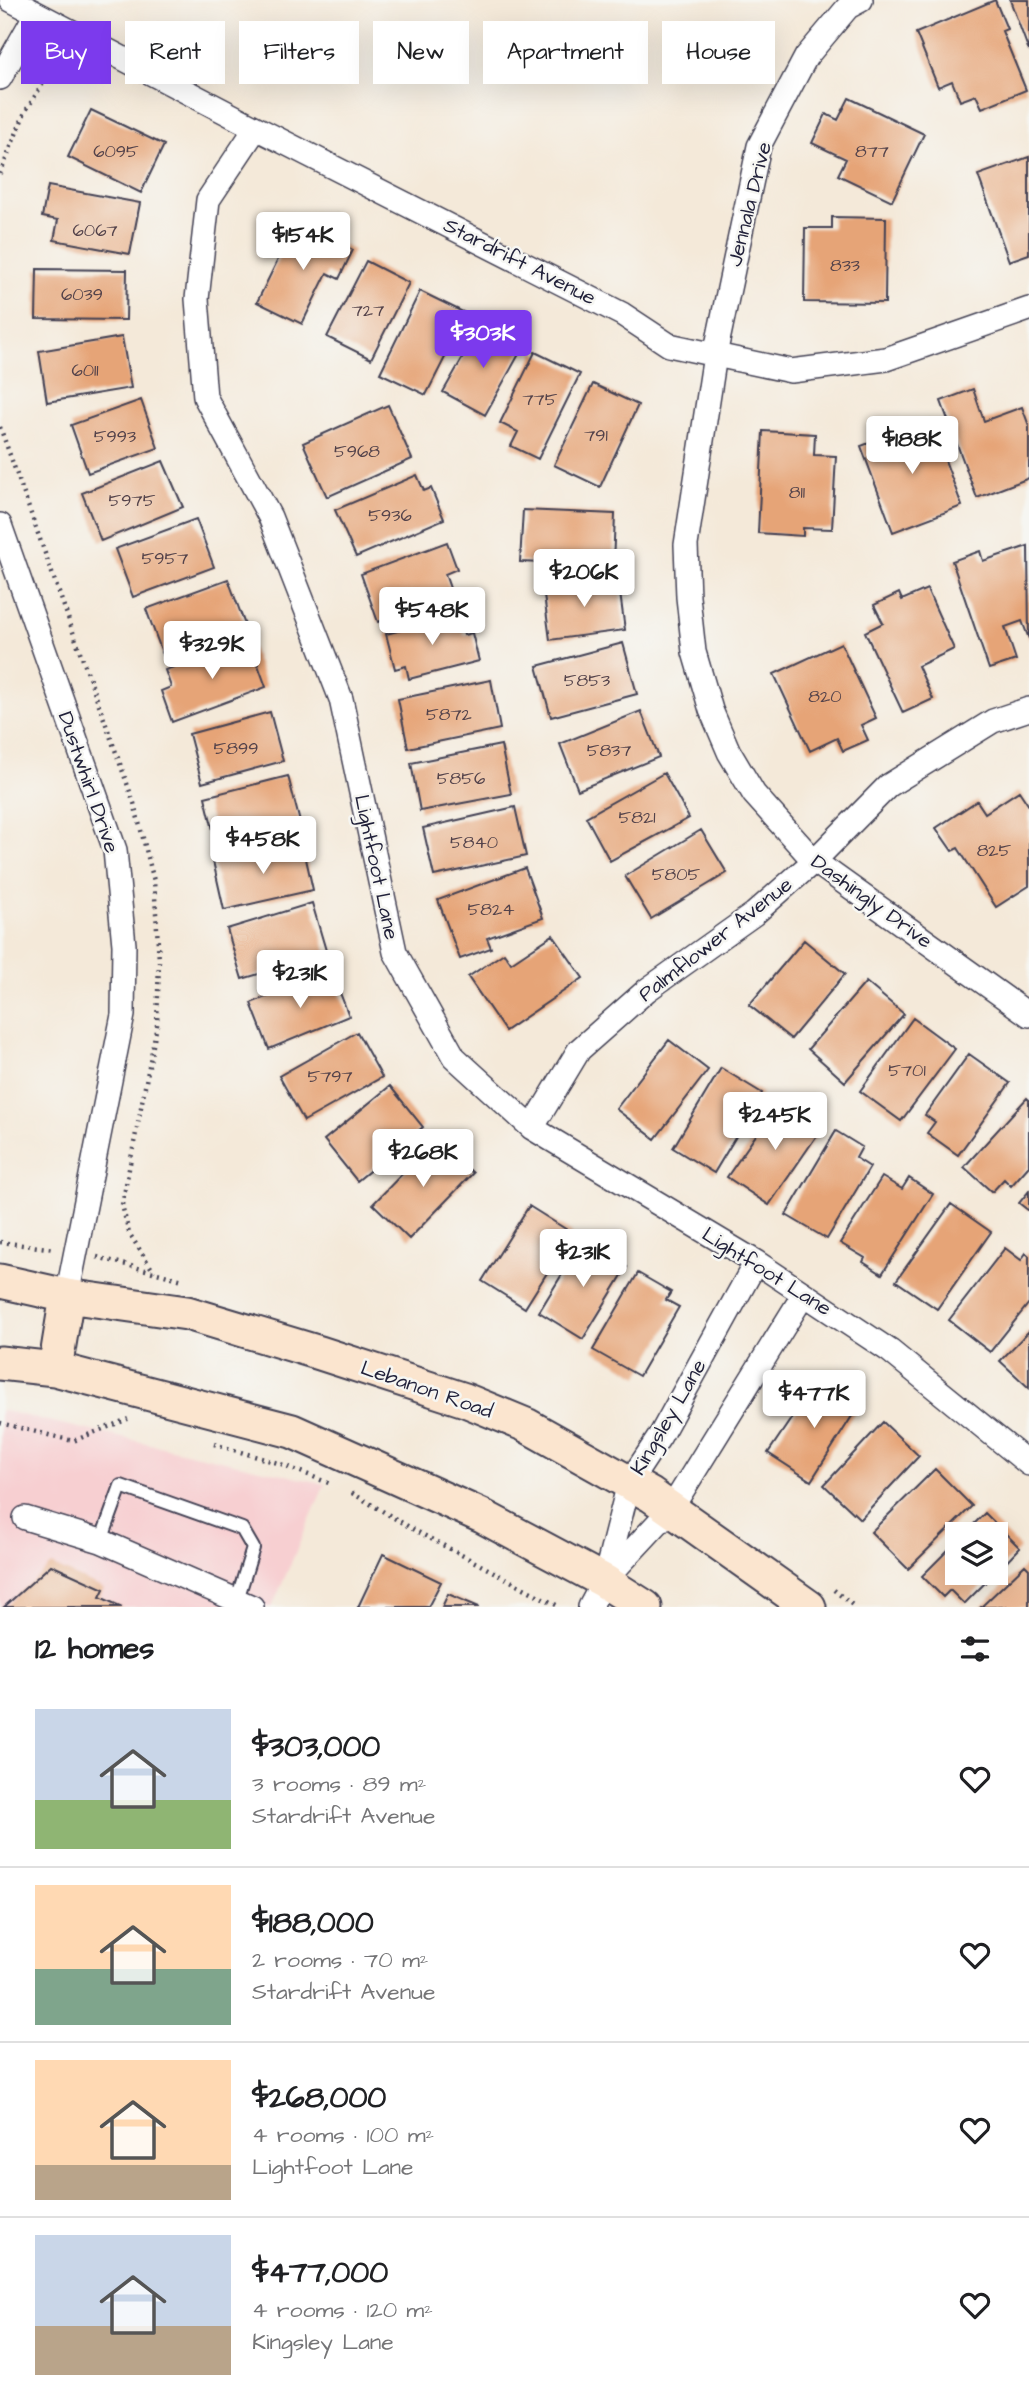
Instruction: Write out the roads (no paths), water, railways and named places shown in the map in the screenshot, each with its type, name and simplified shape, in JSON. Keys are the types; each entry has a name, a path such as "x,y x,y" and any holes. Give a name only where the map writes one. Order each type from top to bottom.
{"main road":[{"name":"Lebanon Road","path":"0,1281 67,1296 187,1313 444,1393 526,1425 671,1509 809,1607"},
{"path":"55,1369 67,1296"},
{"path":"0,1363 55,1369 292,1431 482,1516 597,1594 645,1607"}],"street":[{"name":"Stardrift Avenue","path":"11,0 622,314 669,345 791,370 886,359 1029,309"},
{"name":"Jennala Drive","path":"715,355 760,146 806,57 848,7 861,0"},
{"path":"0,78 36,14"},
{"name":"Lightfoot Lane","path":"256,128 208,200 197,299 205,397 270,517 341,699 395,952 454,1057 532,1128 756,1262 891,1350 1029,1464"},
{"name":"Dashingly Drive","path":"715,355 686,545 694,652 711,710 729,752 754,794 814,861 1029,1015"},
{"name":"Dustwhirl Drive","path":"0,525 115,850 124,945 123,1016 67,1296"},
{"name":"Palmflower Avenue","path":"532,1128 579,1050 647,990 754,914 814,861 888,786 993,721 1029,709"},
{"name":"Kingsley Lane","path":"597,1594 629,1483 660,1436 756,1262"},
{"path":"597,1594 671,1509 804,1294"},
{"path":"25,1518 101,1541 241,1605"}],"lane":[{"path":"101,1541 121,1486 242,1529 253,1548 241,1605"}]}
